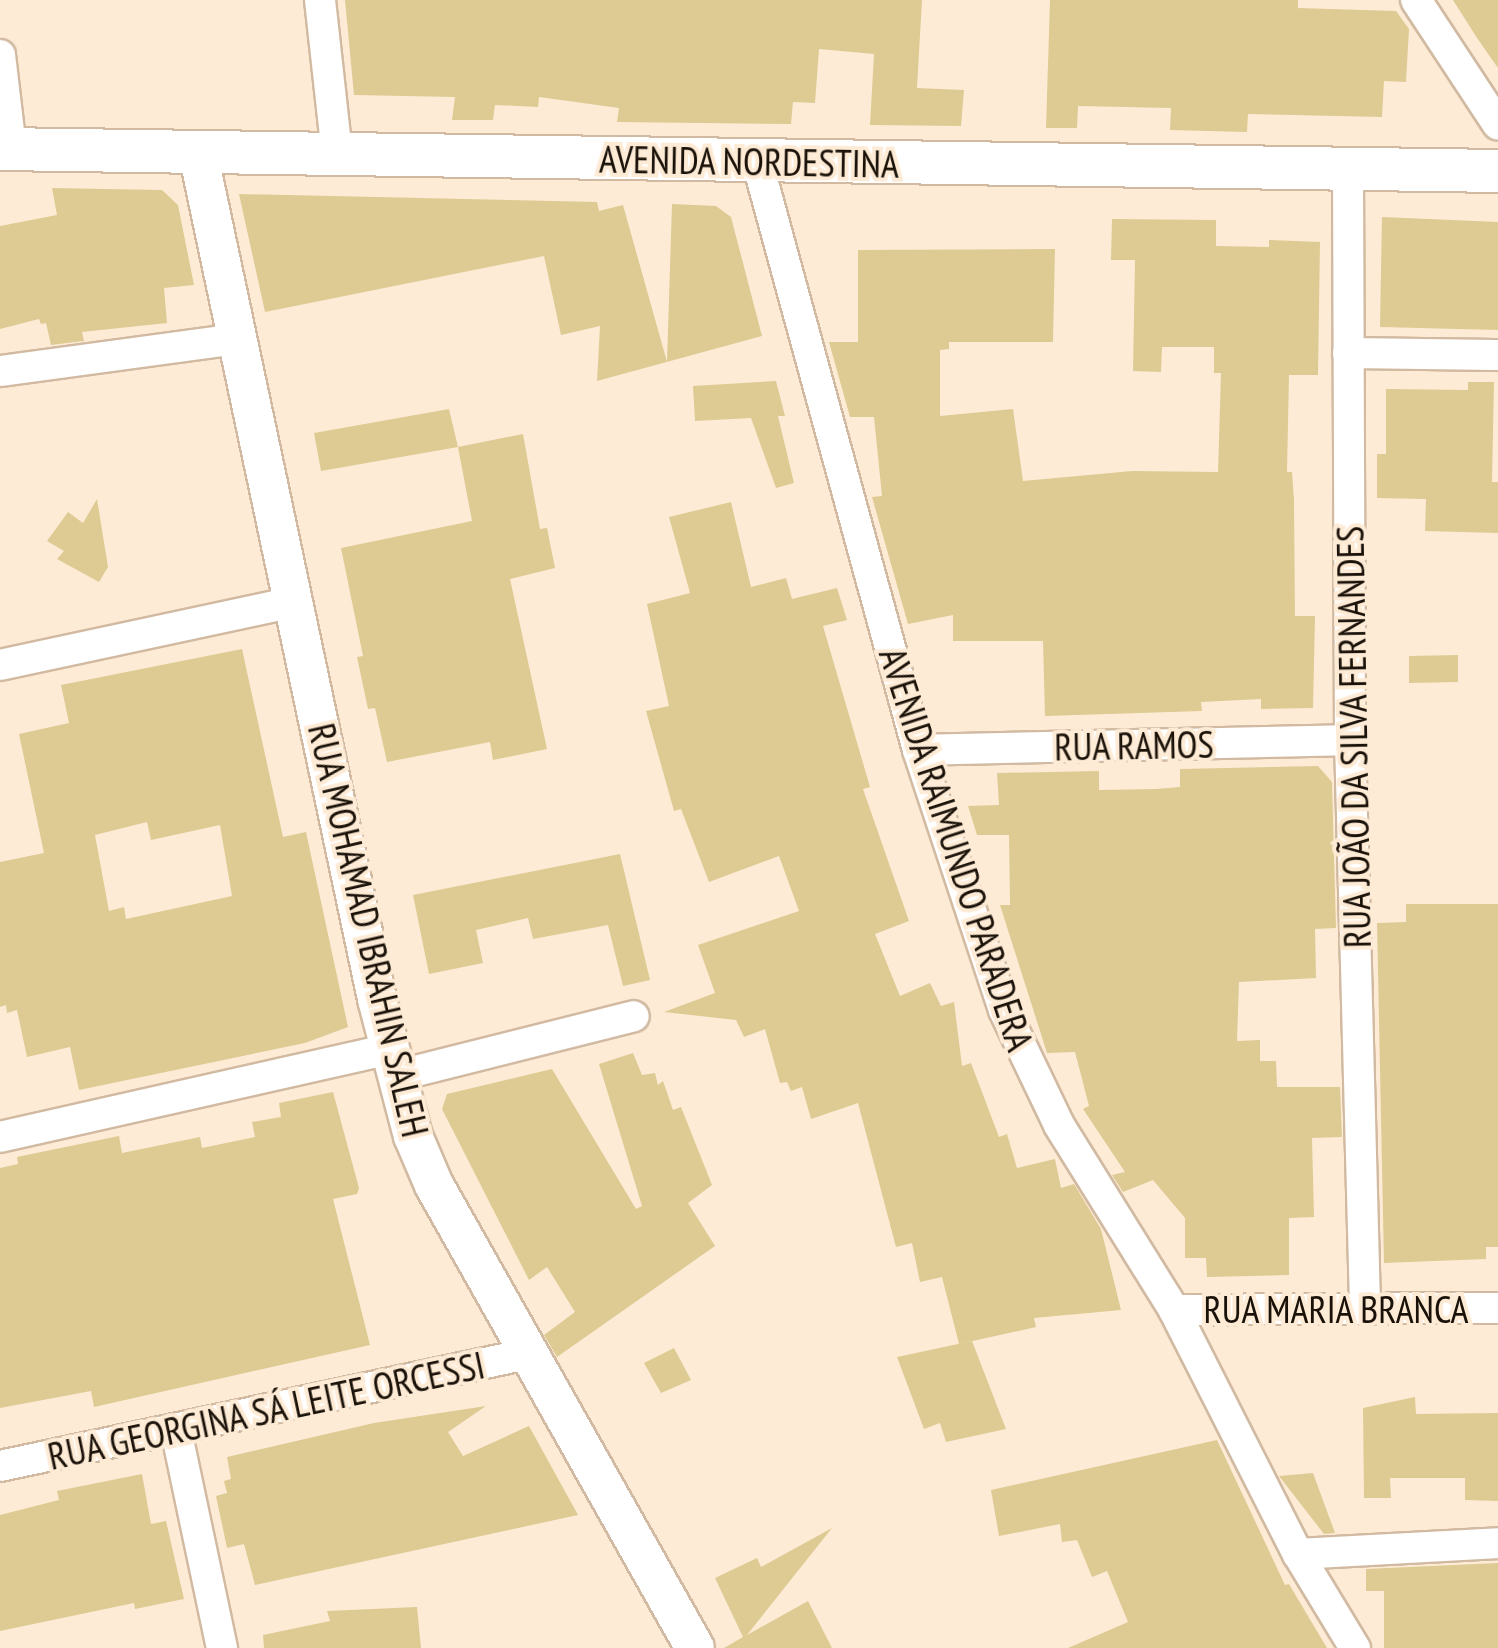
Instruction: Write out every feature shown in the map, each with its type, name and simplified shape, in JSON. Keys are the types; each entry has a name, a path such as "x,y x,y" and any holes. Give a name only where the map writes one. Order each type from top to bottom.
{"main road":[{"name":"AVENIDA NORDESTINA","path":"5,149 1498,170"}],"street":[{"path":"320,0 337,155"},
{"path":"1416,0 1498,125"},
{"path":"0,55 5,149"},
{"name":"RUA MOHAMAD IBRAHIN SALEH","path":"198,153 393,1062 413,1136 434,1185 695,1648"},
{"name":"AVENIDA RAIMUNDO PARADERA","path":"757,161 918,750 1004,1010 1059,1125 1174,1310 1298,1554 1354,1648"},
{"name":"RUA JOÃO DA SILVA FERNANDES","path":"1348,169 1350,740 1365,1306"},
{"path":"0,372 236,338"},
{"path":"1348,353 1498,355"},
{"path":"0,664 294,602"},
{"name":"RUA RAMOS","path":"918,750 1350,740"},
{"path":"0,1138 634,1016"},
{"name":"RUA MARIA BRANCA","path":"1174,1310 1498,1308"},
{"name":"RUA GEORGINA SÁ LEITE ORCESSI","path":"0,1466 532,1353"},
{"path":"176,1430 222,1648"},
{"path":"1298,1554 1358,1547 1498,1543"}],"building":[{"path":"345,0 922,0 917,88 964,90 961,126 870,125 874,54 819,49 815,103 793,102 791,124 617,122 619,108 539,97 538,107 495,105 493,120 452,120 455,97 354,95"},
{"path":"1050,0 1298,0 1298,8 1396,11 1409,29 1406,82 1384,81 1382,117 1248,114 1247,132 1170,130 1171,108 1078,106 1077,128 1046,128"},
{"path":"1453,0 1498,0 1498,68 1477,38"},
{"path":"52,188 162,190 178,205 194,285 164,288 167,323 82,332 84,341 51,345 46,323 41,324 39,319 0,329 0,226 57,215"},
{"path":"239,194 597,202 599,211 623,205 667,362 597,381 600,326 561,335 544,256 265,312"},
{"path":"672,204 716,206 731,217 762,336 667,362"},
{"path":"1382,217 1498,222 1498,330 1380,327"},
{"path":"1112,219 1216,220 1216,246 1269,247 1269,240 1320,242 1318,375 1289,375 1287,472 1292,472 1294,500 1295,616 1315,616 1313,708 1261,709 1261,699 1201,702 1202,711 1045,716 1043,641 953,641 953,615 908,624 872,497 882,496 874,417 850,417 829,342 858,342 858,250 1055,249 1053,342 949,342 949,349 940,350 940,416 1013,409 1023,481 1132,471 1218,472 1221,373 1214,373 1214,347 1162,347 1161,372 1133,371 1135,260 1111,260"},
{"path":"776,381 785,416 778,416 794,483 776,488 751,418 695,421 693,386"},
{"path":"1468,382 1494,382 1492,482 1498,482 1498,533 1425,531 1426,499 1377,498 1377,454 1386,454 1386,389 1468,390"},
{"path":"449,409 458,447 321,471 314,433"},
{"path":"523,434 540,529 547,528 555,568 510,579 547,749 493,760 490,742 387,762 375,708 368,709 357,657 363,656 341,548 472,521 458,447"},
{"path":"97,499 108,567 99,582 57,559 64,551 47,541 68,512 83,523"},
{"path":"731,502 751,587 786,578 792,599 837,588 847,620 823,626 870,787 863,789 909,921 875,934 900,996 930,983 941,1006 954,1002 962,1066 971,1063 999,1137 1007,1134 1017,1168 1055,1159 1061,1188 1074,1184 1101,1229 1121,1310 1034,1318 1036,1327 959,1344 942,1277 920,1282 912,1243 896,1247 858,1103 811,1119 802,1087 791,1091 787,1082 780,1083 765,1029 744,1037 736,1020 664,1012 715,993 698,945 799,911 779,856 709,882 681,809 674,811 646,711 669,706 647,604 690,593 669,517"},
{"path":"242,649 283,837 306,832 348,1027 305,1043 79,1090 70,1047 27,1057 17,1010 7,1013 6,1005 0,1007 0,862 44,853 19,734 69,723 61,685","holes":["147,822 151,840 220,825 232,896 126,919 124,907 109,911 95,835"]},
{"path":"1458,655 1458,682 1409,683 1409,656"},
{"path":"1318,766 1332,782 1336,928 1315,929 1316,978 1239,982 1237,1041 1260,1040 1260,1061 1276,1061 1277,1087 1340,1087 1342,1137 1312,1138 1314,1217 1289,1218 1289,1275 1207,1277 1206,1258 1185,1258 1185,1218 1153,1180 1123,1192 1112,1175 1125,1172 1083,1109 1089,1106 1075,1052 1047,1053 1000,905 1010,905 1009,835 977,835 968,806 999,805 997,773 1099,771 1099,790 1156,789 1180,787 1180,769"},
{"path":"620,854 650,980 623,986 608,925 533,939 528,918 476,930 483,963 429,974 413,895"},
{"path":"1406,904 1498,904 1498,1247 1486,1247 1486,1259 1384,1263 1377,923 1406,922"},
{"path":"633,1053 642,1075 655,1073 658,1085 663,1081 673,1110 681,1107 712,1185 688,1203 715,1246 557,1357 544,1335 575,1312 547,1267 529,1280 442,1109 447,1094 552,1069 636,1209 642,1206 599,1064"},
{"path":"333,1092 359,1188 357,1194 333,1199 370,1345 94,1407 91,1391 0,1408 0,1168 18,1164 17,1157 119,1136 122,1153 200,1137 202,1148 255,1137 252,1122 281,1117 279,1103"},
{"path":"972,1341 1006,1429 946,1442 940,1423 924,1429 897,1357"},
{"path":"674,1348 691,1380 661,1393 644,1363"},
{"path":"1415,1397 1416,1414 1498,1413 1498,1501 1465,1500 1465,1478 1390,1478 1391,1498 1364,1498 1363,1408"},
{"path":"486,1406 448,1432 463,1456 529,1426 578,1515 255,1585 244,1544 227,1548 216,1496 227,1493 224,1481 231,1479 227,1457 374,1423"},
{"path":"1217,1440 1285,1585 1289,1584 1327,1648 1068,1648 1128,1622 1107,1571 1092,1577 1077,1540 1062,1542 1060,1524 999,1536 991,1490"},
{"path":"1313,1473 1335,1533 1324,1534 1279,1476"},
{"path":"142,1474 151,1524 166,1521 184,1599 135,1609 134,1603 0,1631 0,1515 59,1500 57,1491"},
{"path":"832,1528 747,1635 808,1601 832,1648 724,1648 743,1637 715,1578 757,1558 761,1567"},
{"path":"1498,1563 1498,1648 1384,1648 1384,1591 1366,1591 1366,1569"},
{"path":"417,1607 421,1648 264,1648 263,1635 330,1621 327,1611"}]}
